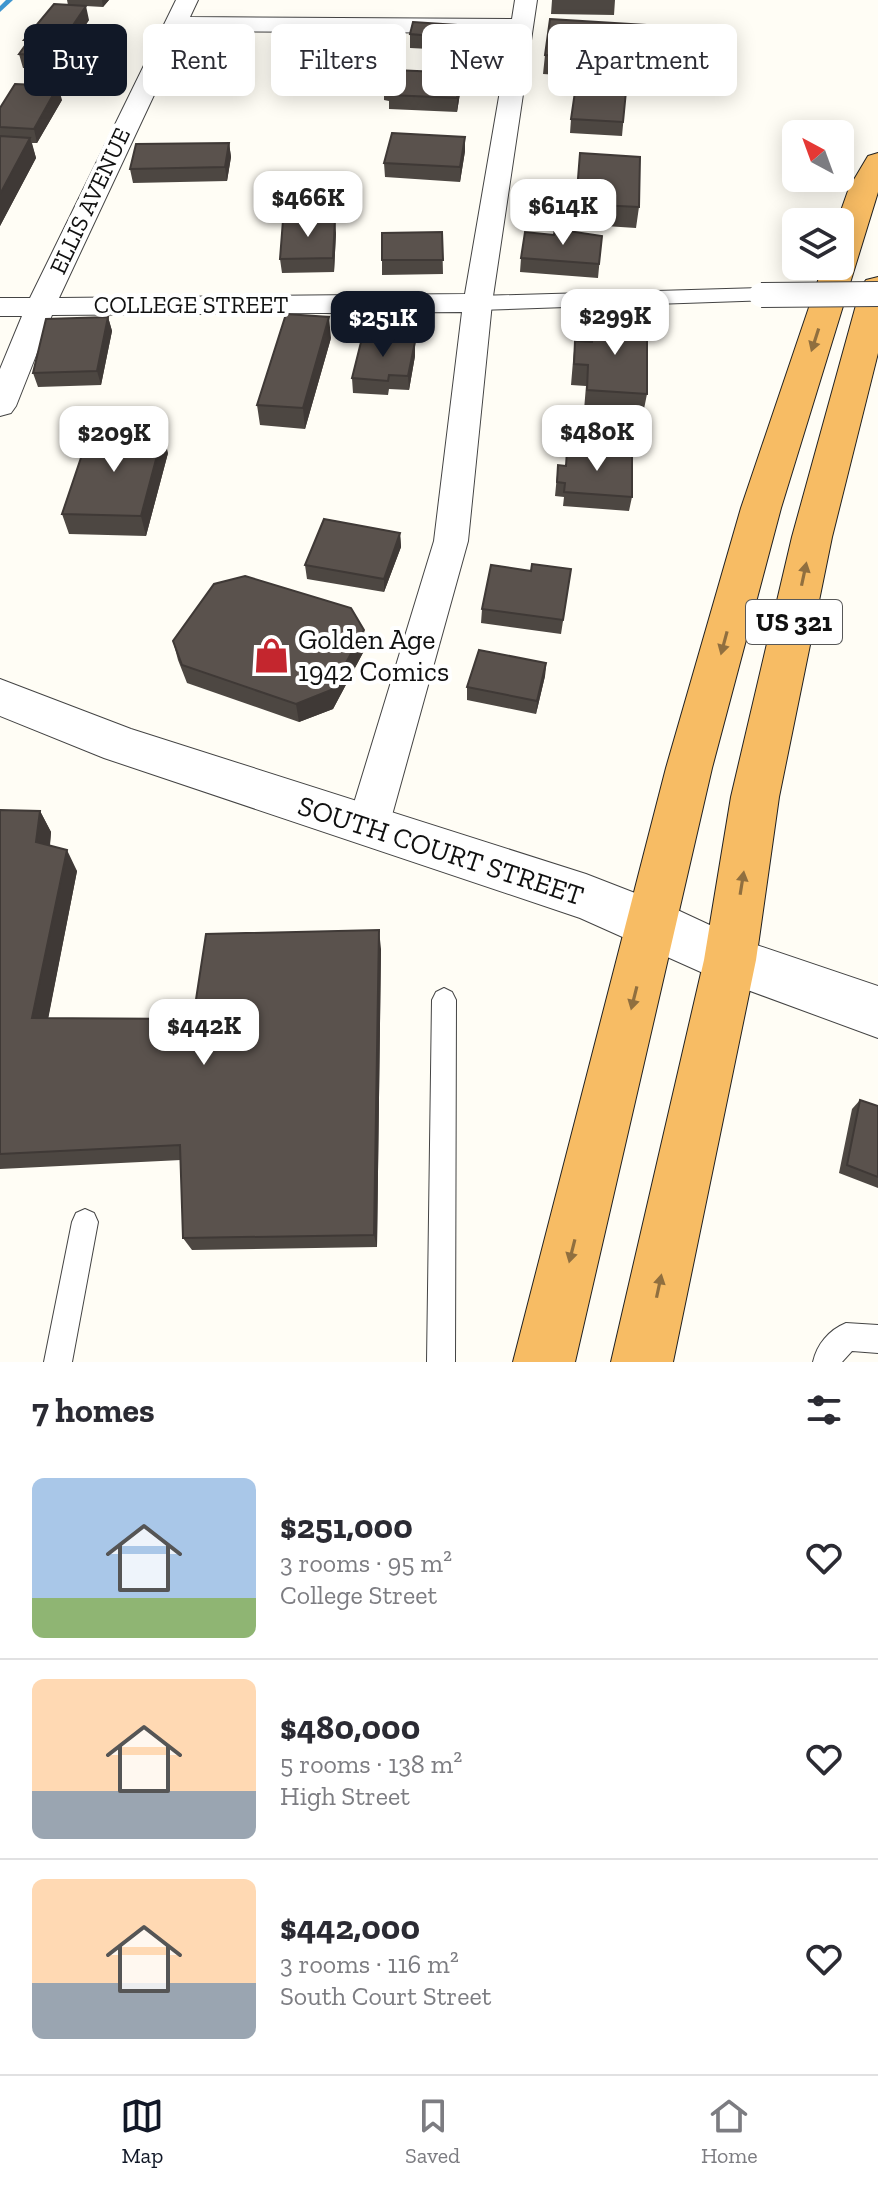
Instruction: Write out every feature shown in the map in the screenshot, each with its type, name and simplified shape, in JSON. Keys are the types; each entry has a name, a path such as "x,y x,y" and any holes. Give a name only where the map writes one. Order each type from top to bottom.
{"highway":[{"name":"US 321","path":"854,218 864,188 878,162"},
{"name":"US 321","path":"544,1362 689,768 761,508 834,280"},
{"name":"US 321","path":"642,1362 730,960 755,797 799,598 878,287"}],"street":[{"name":"ELLIS AVENUE","path":"173,24 187,0"},
{"path":"173,24 523,13 478,303 451,541 368,826"},
{"name":"ELLIS AVENUE","path":"0,406 41,306 143,88"},
{"path":"478,303 878,294"},
{"name":"COLLEGE STREET","path":"0,307 478,303"},
{"name":"SOUTH COURT STREET","path":"0,697 120,745 653,923 730,960 878,1012"}],"lane":[{"path":"441,1362 444,1000"},
{"path":"58,1362 85,1222"},
{"path":"827,1362 828,1356 846,1337 878,1339"}],"building":[{"path":"54,4 86,6 74,24 37,24"},
{"path":"550,19 630,24 549,24"},
{"path":"413,22 442,24 422,24 422,35 410,34"},
{"path":"406,71 422,71 422,96 457,98 406,96"},
{"path":"15,84 24,84 24,96 52,96 34,129 0,127 0,108"},
{"path":"574,96 626,96 623,122 571,119"},
{"path":"392,133 465,137 460,167 384,163"},
{"path":"0,136 30,138 0,194"},
{"path":"229,143 225,167 130,169 136,144"},
{"path":"580,153 640,157 639,207 576,204"},
{"path":"335,219 333,258 280,259 283,220"},
{"path":"555,229 602,236 599,264 521,258 525,232 554,235"},
{"path":"442,232 443,260 382,260 382,233"},
{"path":"286,314 329,317 303,408 257,405"},
{"path":"108,317 97,371 33,373 46,319"},
{"path":"593,320 647,323 647,394 587,390 588,365 574,364 575,341 592,342"},
{"path":"362,338 415,342 408,376 389,375 388,381 352,378"},
{"path":"90,431 163,433 141,516 62,514"},
{"path":"567,450 632,454 632,497 564,492 565,483 557,482 558,465 566,466"},
{"path":"324,519 400,533 384,579 305,565"},
{"path":"532,564 571,569 563,620 482,609 491,565 531,571"},
{"name":"Golden Age 1942 Comics","path":"245,576 351,608 364,630 331,690 296,704 182,665 173,641 214,584"},
{"path":"479,650 546,663 537,701 467,687"},
{"path":"0,810 40,811 36,842 67,850 32,1018 193,1019 206,934 379,930 374,1235 183,1238 180,1145 0,1154"},
{"path":"860,1100 878,1106 878,1177 847,1165"}],"waterway":[{"path":"0,10 10,0"}],"place":[{"name":"Golden Age 1942 Comics","path":"272,655"}]}
